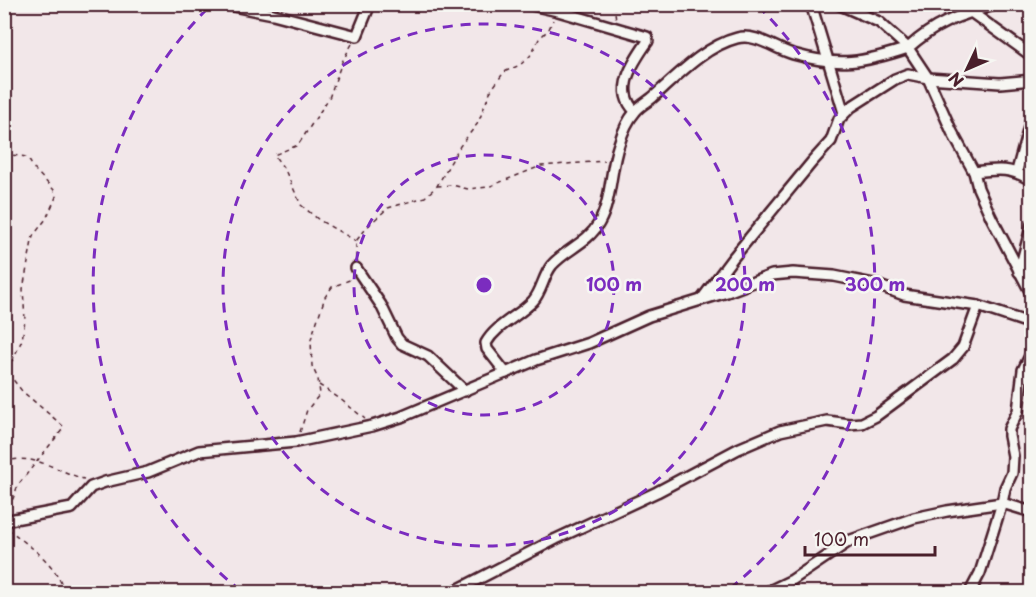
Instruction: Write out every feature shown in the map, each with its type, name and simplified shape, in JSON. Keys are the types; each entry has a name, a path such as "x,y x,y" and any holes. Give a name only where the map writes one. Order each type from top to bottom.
{"street":[{"path":"223,4 273,14 357,36 370,4"},
{"path":"527,4 648,38 629,71 626,99 635,111"},
{"path":"811,4 844,113"},
{"path":"838,4 879,22 908,48 928,78 952,132 974,172 978,188 1032,295"},
{"path":"506,373 487,349 486,343 489,337 533,301 551,266 589,236 599,223 619,143 635,111 692,64 717,46 738,37 765,41 791,53 827,62 864,61 908,48 932,28 952,18 997,4"},
{"path":"971,12 1032,56"},
{"path":"702,300 732,259 831,141 844,113 895,79 908,74 928,78 1000,83 1032,80"},
{"path":"1017,171 1032,116"},
{"path":"974,172 998,169 1017,171 1032,181"},
{"path":"1019,272 1032,224"},
{"path":"356,268 381,304 402,344 428,356 465,391"},
{"path":"4,521 72,508 91,487 148,472 200,451 296,442 372,426 401,417 536,360 589,343 649,316 771,275 793,273 834,276 874,284 904,295 978,306 1032,324"},
{"path":"453,592 556,539 657,492 748,444 780,431 827,421 862,423 876,416 953,359 963,348 978,306"},
{"path":"970,592 980,573 1013,465 1009,429 1018,411 1023,370 1032,352"},
{"path":"767,592 792,580 851,540 914,518 1002,503 1032,512"}],"path":[{"path":"614,4 617,29"},
{"path":"296,442 307,410 320,394 312,366 311,339 325,297 332,286 354,278 356,241 388,208 425,197 436,186 460,146 478,123 490,92 504,72 520,65 530,56 539,39 549,29 558,11"},
{"path":"356,241 319,220 301,206 285,170 274,155 298,145 329,98 342,62 357,36"},
{"path":"4,154 27,157 35,170 54,190 56,197 50,211 33,236 23,289 26,321 22,340 7,372 22,391 63,426 18,484 5,516"},
{"path":"436,186 452,185 468,189 488,187 540,166 601,160 614,162"},
{"path":"319,385 339,398 372,426"},
{"path":"4,462 17,458 37,460 99,484"},
{"path":"4,527 39,554 61,580 64,592"}]}
